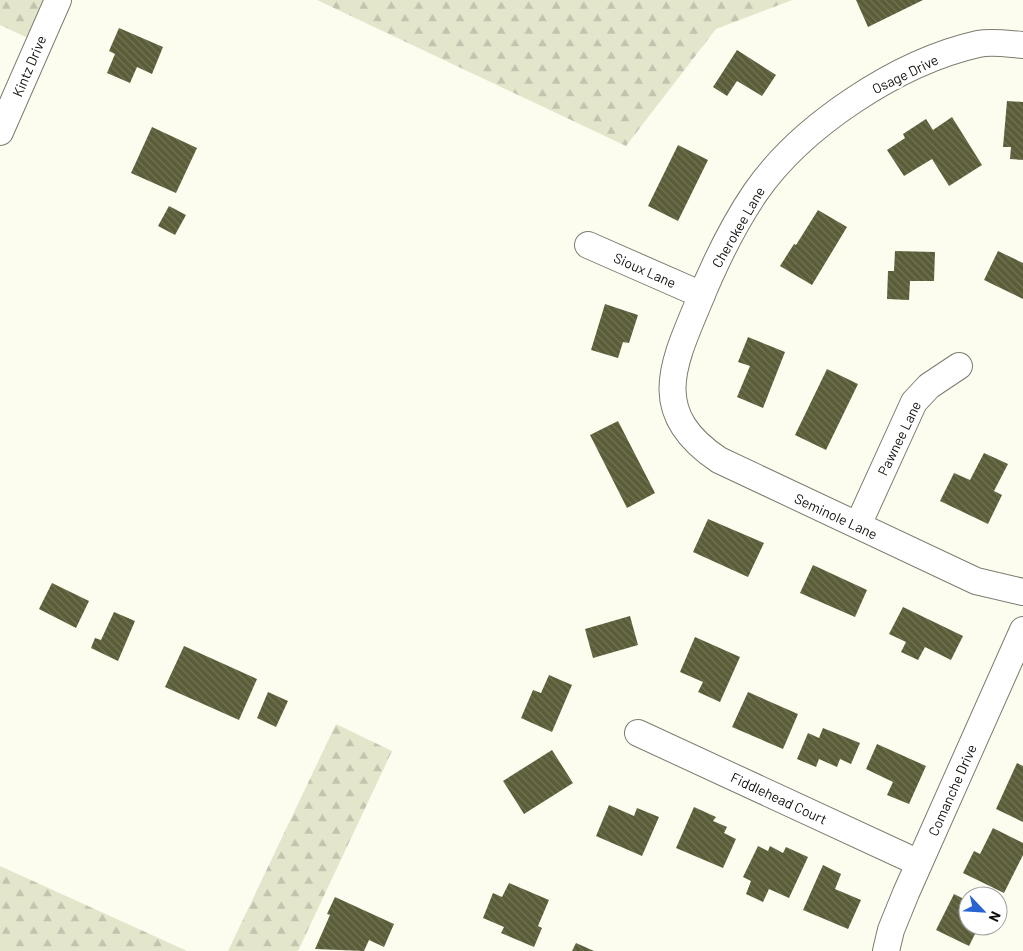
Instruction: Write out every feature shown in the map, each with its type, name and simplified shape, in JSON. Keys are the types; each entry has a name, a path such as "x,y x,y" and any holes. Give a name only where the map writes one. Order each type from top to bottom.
{"street":[{"name":"Kintz Drive","path":"0,132 58,0"},
{"name":"Osage Drive","path":"802,141 838,112 874,88 940,56 979,44 1023,46"},
{"name":"Cherokee Lane","path":"674,404 673,371 677,353 722,251 755,193 802,141"},
{"name":"Sioux Lane","path":"588,245 702,295"},
{"name":"Pawnee Lane","path":"858,526 914,402 929,386 959,366"},
{"name":"Seminole Lane","path":"674,404 680,421 692,438 719,460 976,581 1023,592"},
{"name":"Comanche Drive","path":"886,951 891,930 919,863 1023,630"},
{"name":"Fiddlehead Court","path":"638,733 919,863"}],"green space":[{"path":"0,0 46,0 28,38 0,25"},
{"path":"317,0 792,0 716,29 626,146"},
{"path":"336,724 392,751 298,951 228,951"},
{"path":"0,866 187,951 0,951"}],"building":[{"path":"856,0 923,0 868,27"},
{"path":"119,28 163,47 152,74 137,67 130,83 107,73 115,54 109,51"},
{"path":"737,50 776,75 762,96 737,81 727,96 713,87"},
{"path":"1007,101 1023,102 1023,160 1010,159 1011,147 1003,147"},
{"path":"952,117 982,165 949,186 932,159 904,176 887,150 905,138 903,134 926,119 933,130"},
{"path":"152,127 197,148 176,193 131,173"},
{"path":"678,145 708,160 678,221 648,206"},
{"path":"169,206 186,215 175,235 158,226"},
{"path":"818,210 847,227 812,285 780,266"},
{"path":"895,251 935,252 934,281 910,281 909,300 887,299 888,271 894,271"},
{"path":"998,251 1023,263 1023,299 984,280"},
{"path":"605,304 638,315 629,343 623,342 618,358 591,350"},
{"path":"748,337 785,352 763,408 737,397 750,366 738,362"},
{"path":"827,369 858,384 826,450 795,435"},
{"path":"618,421 655,493 627,508 590,435"},
{"path":"984,453 1008,464 994,491 1002,495 988,524 940,501 954,473 970,480"},
{"path":"708,519 764,543 748,577 693,552"},
{"path":"813,565 867,590 855,617 800,593"},
{"path":"52,583 89,601 76,628 39,609"},
{"path":"903,607 963,636 951,660 925,647 918,660 901,652 906,642 889,634"},
{"path":"114,612 135,621 118,661 91,648 95,638 101,640"},
{"path":"630,616 638,645 593,658 585,629"},
{"path":"695,637 740,657 720,702 698,692 703,682 680,672"},
{"path":"184,646 257,679 239,720 165,687"},
{"path":"549,675 572,685 552,732 521,718 533,690 541,693"},
{"path":"268,692 288,701 276,727 257,718"},
{"path":"748,692 798,714 783,749 732,727"},
{"path":"823,728 860,743 851,764 840,759 837,767 819,759 816,767 797,759 808,733 819,738"},
{"path":"877,744 926,766 909,804 887,795 893,782 866,769"},
{"path":"552,750 573,783 524,814 503,781"},
{"path":"1017,763 1023,766 1023,822 996,809"},
{"path":"609,805 634,816 637,808 659,817 642,856 596,836"},
{"path":"694,807 716,817 713,821 727,827 724,833 736,839 723,868 676,848"},
{"path":"993,828 1023,843 1023,855 1008,886 990,886 963,873 974,851 980,854"},
{"path":"758,846 768,851 770,846 783,853 786,847 808,857 789,898 769,889 763,902 746,894 751,881 743,877"},
{"path":"823,865 841,874 835,889 861,900 848,929 803,910"},
{"path":"509,883 549,900 538,926 542,928 534,947 501,933 504,927 483,918 493,893 502,897"},
{"path":"954,894 958,896 958,936 974,936 969,946 936,930"},
{"path":"335,897 394,924 384,947 369,940 364,951 315,949 330,915 327,914"},
{"path":"576,943 594,951 572,951"}]}
